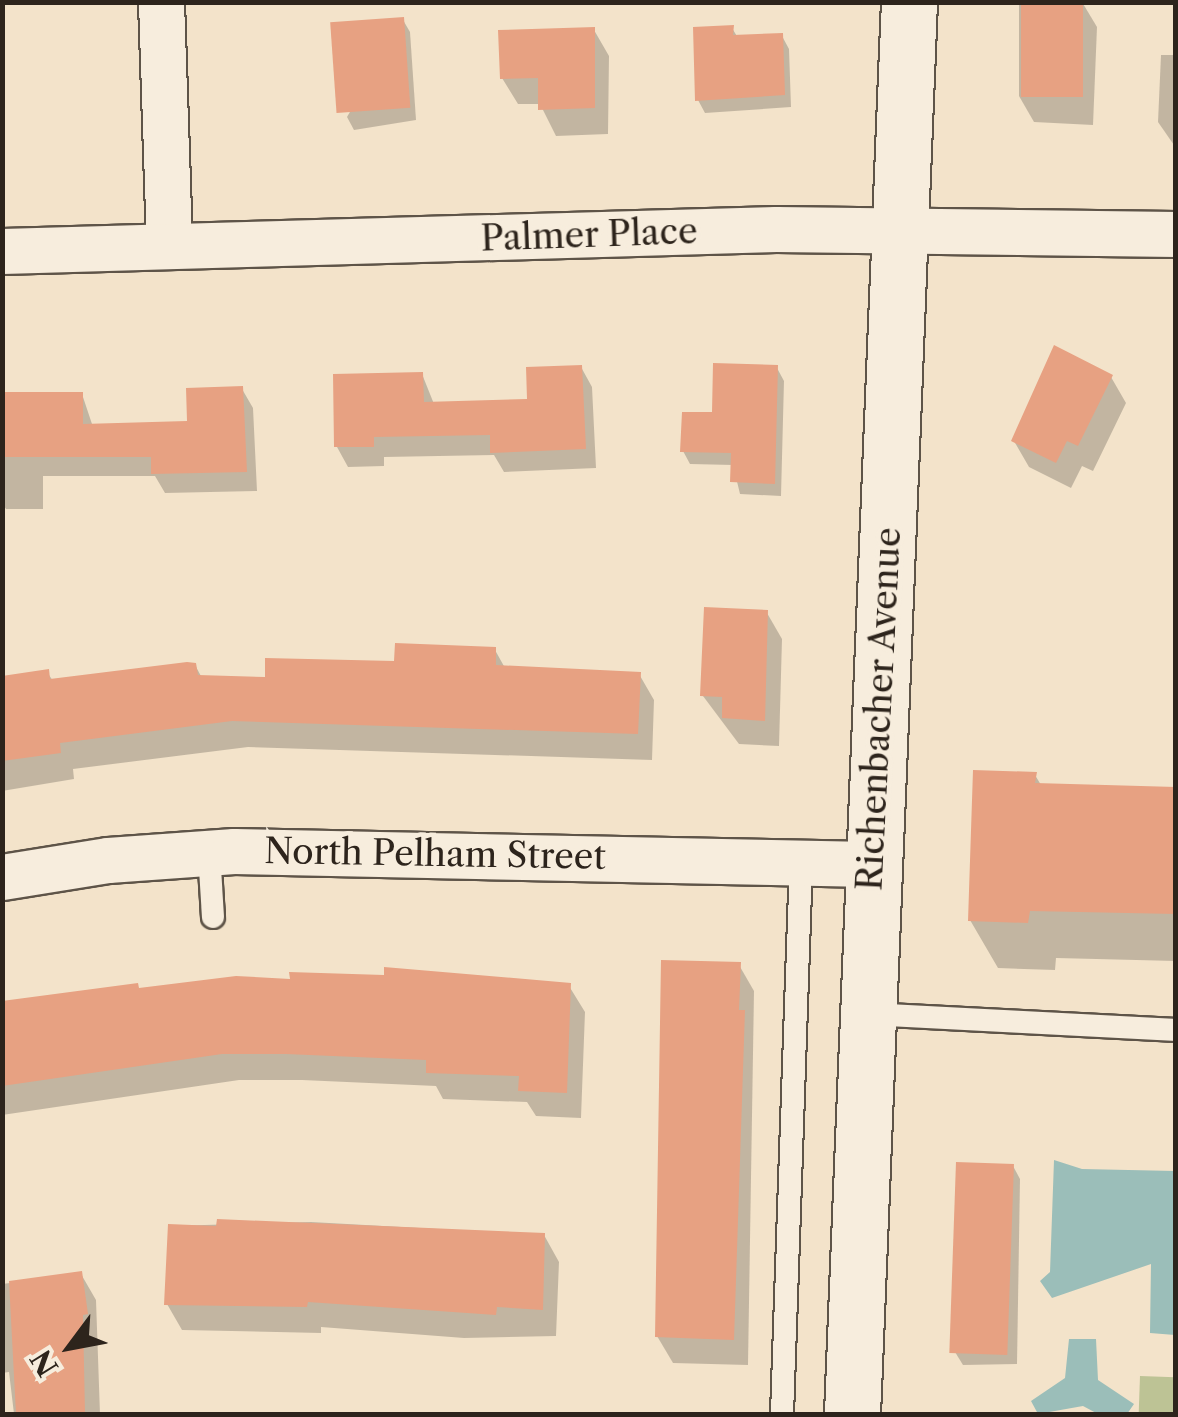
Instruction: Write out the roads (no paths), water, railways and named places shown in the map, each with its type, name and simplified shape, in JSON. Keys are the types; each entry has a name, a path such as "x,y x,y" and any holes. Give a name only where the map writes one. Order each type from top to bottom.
{"street":[{"path":"161,2 169,244"},
{"name":"Richenbacher Avenue","path":"852,1414 870,1014 870,864 909,2"},
{"name":"Palmer Place","path":"2,251 898,229 1176,234"},
{"name":"North Pelham Street","path":"2,877 210,852 370,850 870,864"}],"lane":[{"path":"210,852 213,917"},
{"path":"782,1414 801,862"},
{"path":"870,1014 1176,1030"}],"water":[{"path":"1054,1160 1082,1169 1175,1171 1175,1335 1150,1333 1151,1264 1052,1298 1040,1281 1050,1272"},
{"path":"1069,1339 1096,1339 1098,1380 1134,1404 1127,1414 1098,1414 1083,1406 1038,1414 1031,1401 1065,1378"}]}
